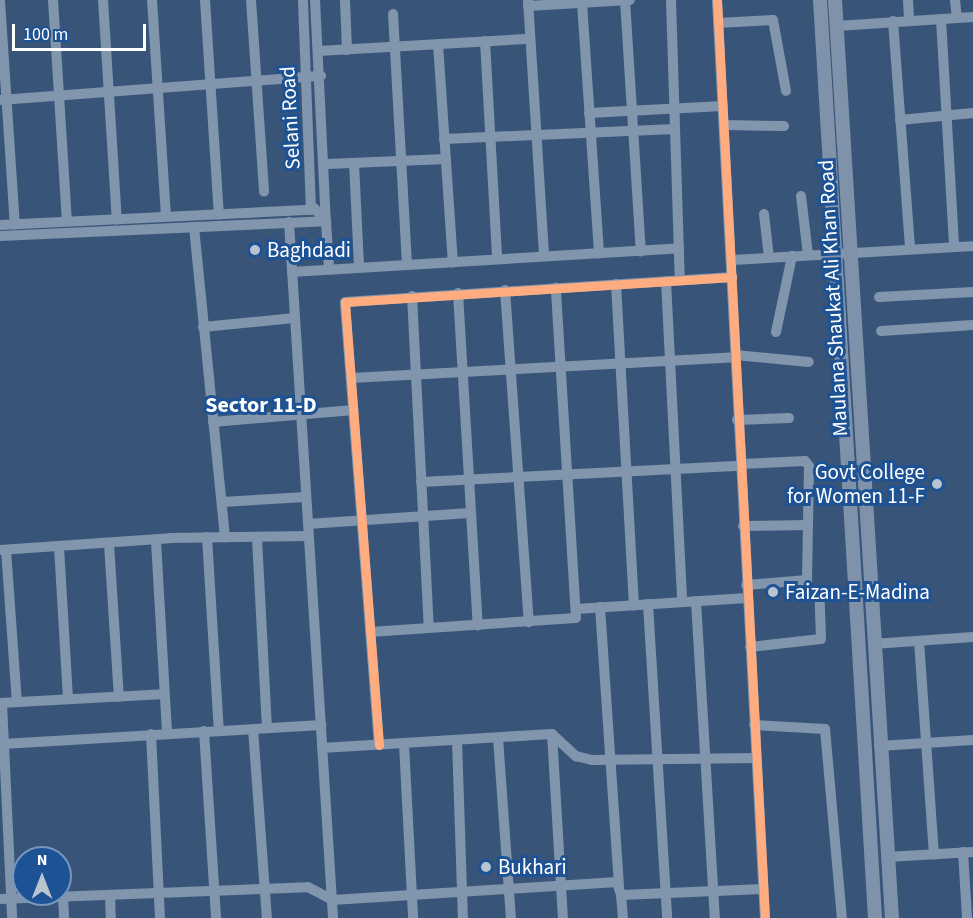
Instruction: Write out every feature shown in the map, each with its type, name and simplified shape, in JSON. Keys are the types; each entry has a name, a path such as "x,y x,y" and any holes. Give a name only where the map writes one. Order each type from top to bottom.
{"main road":[{"name":"Maulana Shaukat Ali Khan Road","path":"820,0 875,918"},
{"name":"Maulana Shaukat Ali Khan Road","path":"835,0 852,252 879,746 892,918"}],"street":[{"path":"53,0 67,222"},
{"path":"103,0 117,220"},
{"path":"152,0 166,217"},
{"path":"205,0 219,215"},
{"path":"251,0 264,192"},
{"name":"Selani Road","path":"303,0 314,208"},
{"name":"Selani Road","path":"315,0 327,164 326,221 329,269"},
{"path":"345,0 347,50"},
{"path":"625,0 640,250"},
{"path":"544,256 528,3 632,0"},
{"path":"671,0 680,280"},
{"path":"717,0 732,260 737,420 765,918"},
{"path":"908,0 909,21"},
{"path":"956,0 957,18"},
{"path":"0,1 3,100 15,224"},
{"path":"582,3 598,253"},
{"path":"393,14 407,264"},
{"path":"837,26 973,17"},
{"path":"940,19 954,247"},
{"path":"718,23 773,20 786,91"},
{"path":"893,21 910,249"},
{"path":"319,51 530,39"},
{"path":"485,41 496,259"},
{"path":"438,44 453,262"},
{"path":"3,100 321,76"},
{"path":"589,113 723,106"},
{"path":"900,120 973,113"},
{"path":"724,124 784,126"},
{"path":"444,139 675,129"},
{"path":"327,164 446,159"},
{"path":"354,163 359,267"},
{"path":"801,196 808,255"},
{"path":"0,236 194,227 288,217 314,208 326,221"},
{"path":"764,214 769,258"},
{"path":"0,225 219,215 288,217 326,221"},
{"path":"288,217 333,918"},
{"path":"194,227 225,537"},
{"path":"732,260 973,246"},
{"path":"292,272 679,248"},
{"path":"776,332 792,256"},
{"path":"379,745 345,302 732,277"},
{"path":"666,281 682,602"},
{"path":"616,284 634,605"},
{"path":"370,632 576,618 556,288"},
{"path":"505,290 529,621"},
{"path":"879,297 973,292"},
{"path":"458,293 465,372 470,513 478,625"},
{"path":"412,296 429,628"},
{"path":"203,327 295,318"},
{"path":"881,331 973,326"},
{"path":"351,378 735,356 809,362"},
{"path":"213,422 353,410"},
{"path":"737,420 789,418"},
{"path":"421,482 627,474 807,462 806,581 746,585"},
{"path":"222,502 306,497"},
{"path":"308,524 470,513"},
{"path":"743,526 808,525"},
{"path":"17,702 3,550 207,537 309,536"},
{"path":"207,537 219,731"},
{"path":"257,538 267,728"},
{"path":"156,541 167,733"},
{"path":"109,544 118,697"},
{"path":"59,546 68,699"},
{"path":"576,609 747,598"},
{"path":"696,602 715,918"},
{"path":"750,647 821,639 820,603"},
{"path":"648,604 667,918"},
{"path":"600,608 623,918"},
{"path":"873,644 973,637"},
{"path":"919,641 934,854"},
{"path":"12,918 6,899 1,703 165,694"},
{"path":"3,744 321,725"},
{"path":"754,725 825,729 842,918"},
{"path":"253,729 267,918"},
{"path":"204,731 216,918"},
{"path":"151,734 160,918"},
{"path":"322,748 552,734 576,756 610,762 756,758"},
{"path":"552,734 563,918"},
{"path":"498,738 511,918"},
{"path":"457,740 463,918"},
{"path":"879,746 973,740"},
{"path":"404,744 413,918"},
{"path":"887,857 968,852 967,918"},
{"path":"72,897 308,887 332,900 562,886 666,893 764,889"},
{"path":"110,895 111,918"}],"cycle path":[{"path":"717,0 765,918"},
{"path":"379,745 345,302 732,277"}],"place":[{"name":"Baghdadi","path":"255,250"},
{"name":"Govt College for Women 11-F","path":"937,484"},
{"name":"Faizan-E-Madina","path":"773,592"},
{"name":"Bukhari","path":"486,867"}],"district":[{"name":"Sector 11-D","path":"261,406"}]}
